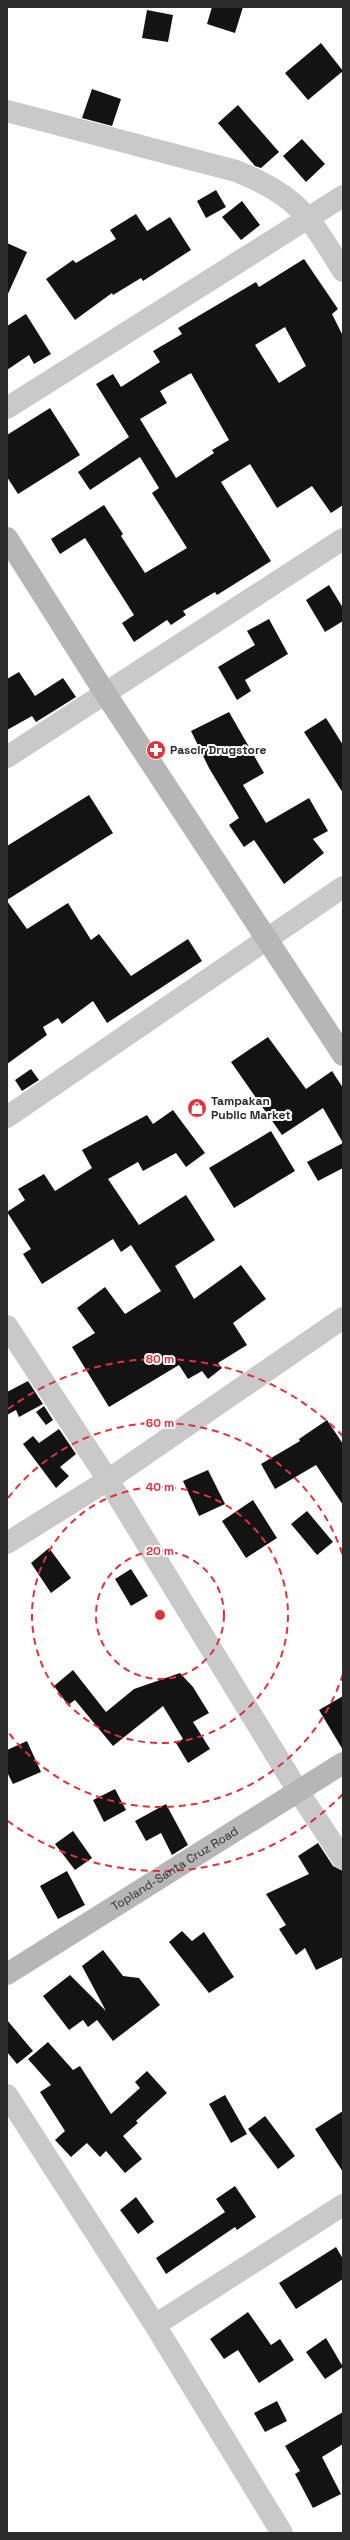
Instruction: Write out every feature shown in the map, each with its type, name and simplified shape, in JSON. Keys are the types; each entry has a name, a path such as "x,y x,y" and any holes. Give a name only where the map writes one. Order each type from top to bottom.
{"main road":[{"path":"7,538 105,693 343,1056"},
{"name":"Topland-Santa Cruz Road","path":"7,1974 343,1763"}],"street":[{"path":"7,111 236,171 263,182 285,195 310,218 343,271"},
{"path":"7,408 343,196"},
{"path":"7,757 343,539"},
{"path":"7,1116 343,887"},
{"path":"7,1544 108,1480 343,1318"},
{"path":"7,1326 108,1480 298,1791 343,1859"},
{"path":"7,2095 155,2326 282,2533"},
{"path":"155,2326 343,2205"}],"building":[{"path":"212,7 243,7 235,33 207,24"},
{"path":"147,10 173,15 168,42 142,38"},
{"path":"321,43 343,71 308,100 285,73"},
{"path":"92,89 121,99 112,126 82,118"},
{"path":"238,105 279,152 261,168 255,166 218,123"},
{"path":"302,139 325,164 306,182 283,156"},
{"path":"216,190 226,207 206,218 197,201"},
{"path":"242,201 260,225 241,240 222,217"},
{"path":"136,214 147,231 170,217 191,250 143,281 141,278 113,295 112,293 75,320 46,279 73,260 76,263 116,239 110,230"},
{"path":"7,243 27,252 7,296"},
{"path":"304,259 338,309 332,314 343,336 343,505 331,513 312,486 277,508 250,464 221,482 271,561 217,595 215,592 183,611 186,615 171,625 167,620 134,642 122,623 134,615 85,538 60,554 51,539 104,505 123,534 121,536 145,573 187,548 152,493 159,488 140,457 90,490 78,472 129,437 96,384 113,374 121,387 160,362 153,351 182,334 178,328 256,282 259,287","holes":["285,327 306,366 279,383 255,345","191,373 229,440 212,450 214,453 176,478 140,419 167,403 160,391"]},
{"path":"26,314 51,354 34,364 29,355 7,370 7,326"},
{"path":"50,408 80,455 18,494 7,477 7,435"},
{"path":"329,585 343,608 343,621 325,632 306,600"},
{"path":"269,619 288,654 245,680 251,691 237,700 218,667 255,645 247,631"},
{"path":"19,672 35,696 63,678 76,697 36,722 32,716 7,730 7,679"},
{"path":"229,712 264,773 243,785 266,823 309,798 328,831 313,839 324,853 284,884 254,840 244,847 229,825 239,818 209,768 191,731"},
{"path":"326,718 343,745 343,793 304,732"},
{"path":"89,795 113,833 7,900 7,846"},
{"path":"7,901 27,929 68,903 91,940 99,934 131,976 188,939 202,961 107,1023 93,1001 62,1024 58,1018 43,1027 47,1035 7,1064"},
{"path":"268,1037 306,1089 332,1071 343,1088 343,1143 323,1108 282,1135 231,1062"},
{"path":"31,1069 39,1080 22,1091 15,1080"},
{"path":"173,1110 205,1153 186,1167 176,1153 143,1171 138,1162 108,1179 139,1225 186,1195 215,1240 175,1266 194,1299 241,1265 266,1299 233,1323 247,1345 218,1363 222,1368 208,1379 202,1371 188,1379 179,1365 109,1407 72,1347 95,1333 77,1308 105,1287 125,1314 161,1291 131,1245 121,1252 113,1239 42,1284 23,1254 31,1249 7,1212 25,1200 18,1189 44,1174 55,1191 92,1168 82,1150 147,1115 153,1124"},
{"path":"271,1131 295,1171 234,1208 209,1168"},
{"path":"343,1143 343,1168 318,1181 307,1162"},
{"path":"28,1381 43,1404 19,1417 16,1410 7,1415 7,1392"},
{"path":"44,1406 53,1420 46,1425 36,1412"},
{"path":"327,1420 343,1444 343,1505 316,1465 275,1489 261,1464 300,1441 299,1439"},
{"path":"59,1429 76,1454 60,1467 69,1476 56,1488 23,1444 33,1436 39,1443"},
{"path":"208,1470 225,1504 199,1516 183,1481"},
{"path":"253,1500 277,1538 246,1558 222,1521"},
{"path":"307,1511 333,1542 317,1555 291,1524"},
{"path":"49,1548 71,1578 51,1593 31,1563"},
{"path":"131,1569 148,1596 131,1606 115,1579"},
{"path":"73,1670 106,1712 134,1689 180,1673 193,1687 209,1713 193,1722 210,1749 188,1763 176,1743 183,1739 163,1706 113,1746 75,1700 68,1705 54,1686"},
{"path":"343,1696 343,1750 319,1710"},
{"path":"27,1741 41,1772 13,1784 7,1772 7,1750"},
{"path":"115,1789 126,1810 104,1822 93,1800"},
{"path":"166,1804 188,1845 172,1855 161,1833 146,1841 135,1821"},
{"path":"73,1831 92,1858 75,1870 55,1844"},
{"path":"318,1843 333,1866 343,1871 343,1957 316,1970 305,1948 296,1955 279,1929 286,1925 266,1894 309,1874 298,1856"},
{"path":"67,1871 85,1905 58,1919 40,1886"},
{"path":"182,1931 192,1941 204,1932 234,1977 209,1993 169,1942"},
{"path":"103,1950 123,1976 139,1978 160,2005 113,2041 97,2020 88,2027 83,2020 69,2030 43,1996 70,1975 106,2011 82,1966"},
{"path":"7,2020 33,2051 17,2064 7,2052"},
{"path":"48,2042 73,2070 80,2066 111,2114 140,2088 135,2082 147,2071 167,2093 136,2121 138,2123 123,2136 142,2159 125,2173 106,2151 100,2157 87,2143 71,2157 55,2140 65,2131 40,2092 51,2085 28,2059"},
{"path":"225,2095 247,2134 231,2143 209,2104"},
{"path":"343,2111 343,2172 315,2129"},
{"path":"265,2116 295,2156 278,2169 248,2129"},
{"path":"235,2186 256,2217 237,2230 235,2227 166,2274 156,2258 225,2212 216,2199"},
{"path":"136,2197 154,2222 138,2234 120,2210"},
{"path":"336,2247 343,2259 343,2279 296,2309 279,2283"},
{"path":"248,2312 271,2345 280,2339 294,2360 259,2383 238,2350 224,2359 210,2339"},
{"path":"326,2338 343,2367 325,2379 306,2352"},
{"path":"277,2401 287,2421 265,2432 254,2413"},
{"path":"343,2412 343,2444 322,2457 341,2494 313,2508 295,2474 300,2471 285,2446"}],"place":[{"name":"Pascir Drugstore","path":"156,750"},
{"name":"Tampakan Public Market","path":"197,1108"}]}
